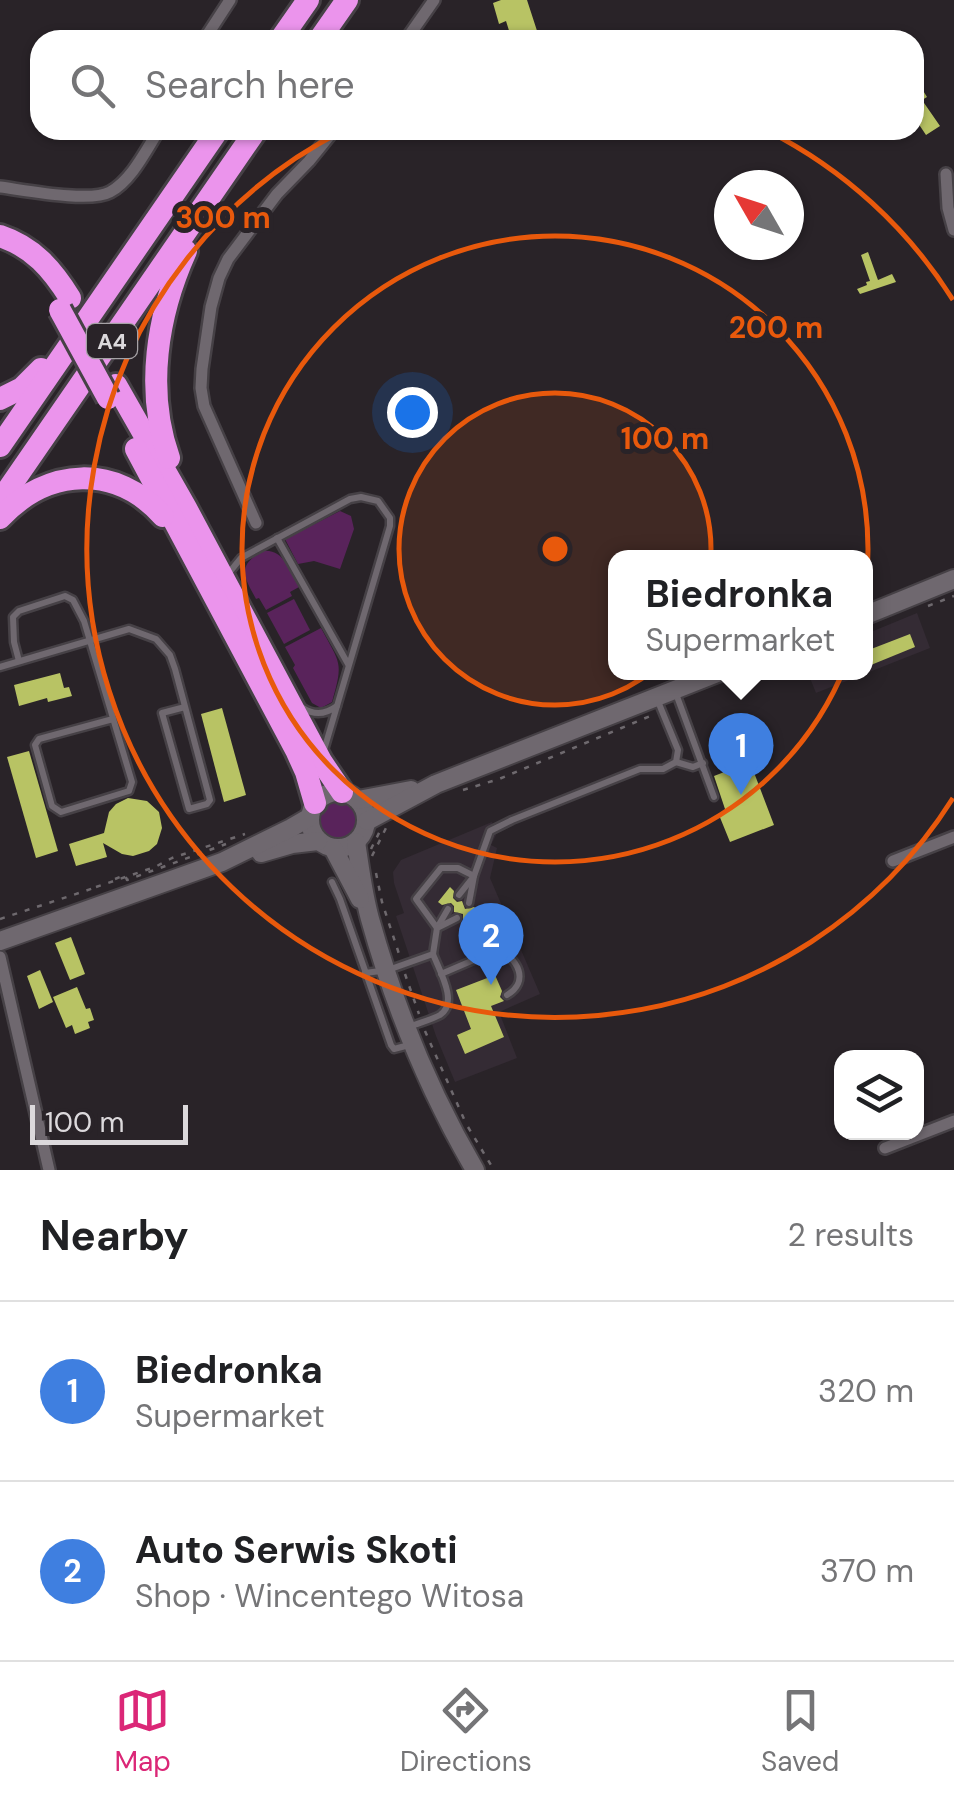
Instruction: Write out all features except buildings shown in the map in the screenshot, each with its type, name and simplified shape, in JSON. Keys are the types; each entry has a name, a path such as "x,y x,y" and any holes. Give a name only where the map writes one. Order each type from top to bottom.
{"highway":[{"path":"287,30 308,0"},
{"path":"325,30 346,0"},
{"name":"A4","path":"0,446 211,140"},
{"name":"A4","path":"0,501 249,140"},
{"path":"186,508 160,427 156,382 159,338 175,275 223,180"},
{"path":"0,236 38,256 54,274 65,304 192,554 296,750 306,772 313,810"},
{"path":"0,250 29,267 65,304"},
{"path":"0,399 34,377 91,315"},
{"path":"112,391 186,508 321,761 350,796"},
{"path":"0,518 27,494 50,484 70,479 102,480 146,500 192,554"}],"street":[{"path":"210,30 230,0"},
{"path":"413,30 434,0"},
{"path":"0,188 82,196 110,192 124,181 152,140"},
{"path":"256,522 204,406 202,370 212,306 228,260 277,194 326,140"},
{"path":"946,174 954,230"},
{"path":"873,612 954,579"},
{"path":"222,862 292,828 327,794 382,797 436,784 659,705 675,691 720,680"},
{"path":"366,822 436,784"},
{"path":"0,941 222,862 292,844 341,848 356,842 366,822 364,810 350,796"},
{"path":"313,810 311,830 326,844 370,917"},
{"path":"893,861 954,836"},
{"path":"356,842 370,917 411,1036 441,1108 476,1170"},
{"path":"0,957 48,1170"},
{"path":"885,1148 954,1121"}],"lane":[{"path":"224,579 240,558 340,503 361,497 378,502 390,518 321,761"},
{"path":"277,538 348,665"},
{"path":"19,661 14,617 65,596 73,600 79,610 132,782 128,791 61,812 52,806 35,745 40,738 112,719"},
{"path":"0,667 130,629 156,639 170,655 186,708 210,800 189,809 162,713 186,708"},
{"path":"675,691 714,797"},
{"path":"288,698 320,714 337,706"},
{"path":"659,705 678,750 676,762"},
{"path":"469,903 490,831 640,769 663,769 676,762 693,767 703,763"},
{"path":"437,928 416,899 441,868 458,868 474,876"},
{"path":"459,895 474,876"},
{"path":"332,882 394,1048 400,1048 448,1006 448,994 434,954 437,928 448,909"},
{"path":"437,928 458,918"},
{"path":"441,974 497,950 513,960 520,976 514,992 507,994"},
{"path":"365,972 388,970 434,954"}],"path":[{"path":"524,768 659,705"},
{"path":"0,919 125,875 127,880 260,830"}],"shaded area":[{"path":"340,511 351,516 354,529 340,569 314,561 298,564 285,539"},
{"path":"263,551 281,557 299,587 290,592 292,596 266,610 256,599 245,572 254,556"},
{"path":"294,599 310,630 284,644 267,613"},
{"path":"917,613 930,648 873,670 873,631"},
{"path":"321,628 339,670 332,702 321,708 312,703 285,647"},
{"path":"811,680 849,680 816,693"},
{"path":"338,802 351,807 356,820 351,833 338,838 325,833 320,820 325,807"},
{"path":"492,822 496,835 491,845 497,848 490,878 540,994 499,1012 517,1058 455,1082 396,916 404,913 393,872 401,860"}],"place":[{"name":"Biedronka","path":"741,795"},
{"name":"Auto Serwis Skoti","path":"491,985"}]}
